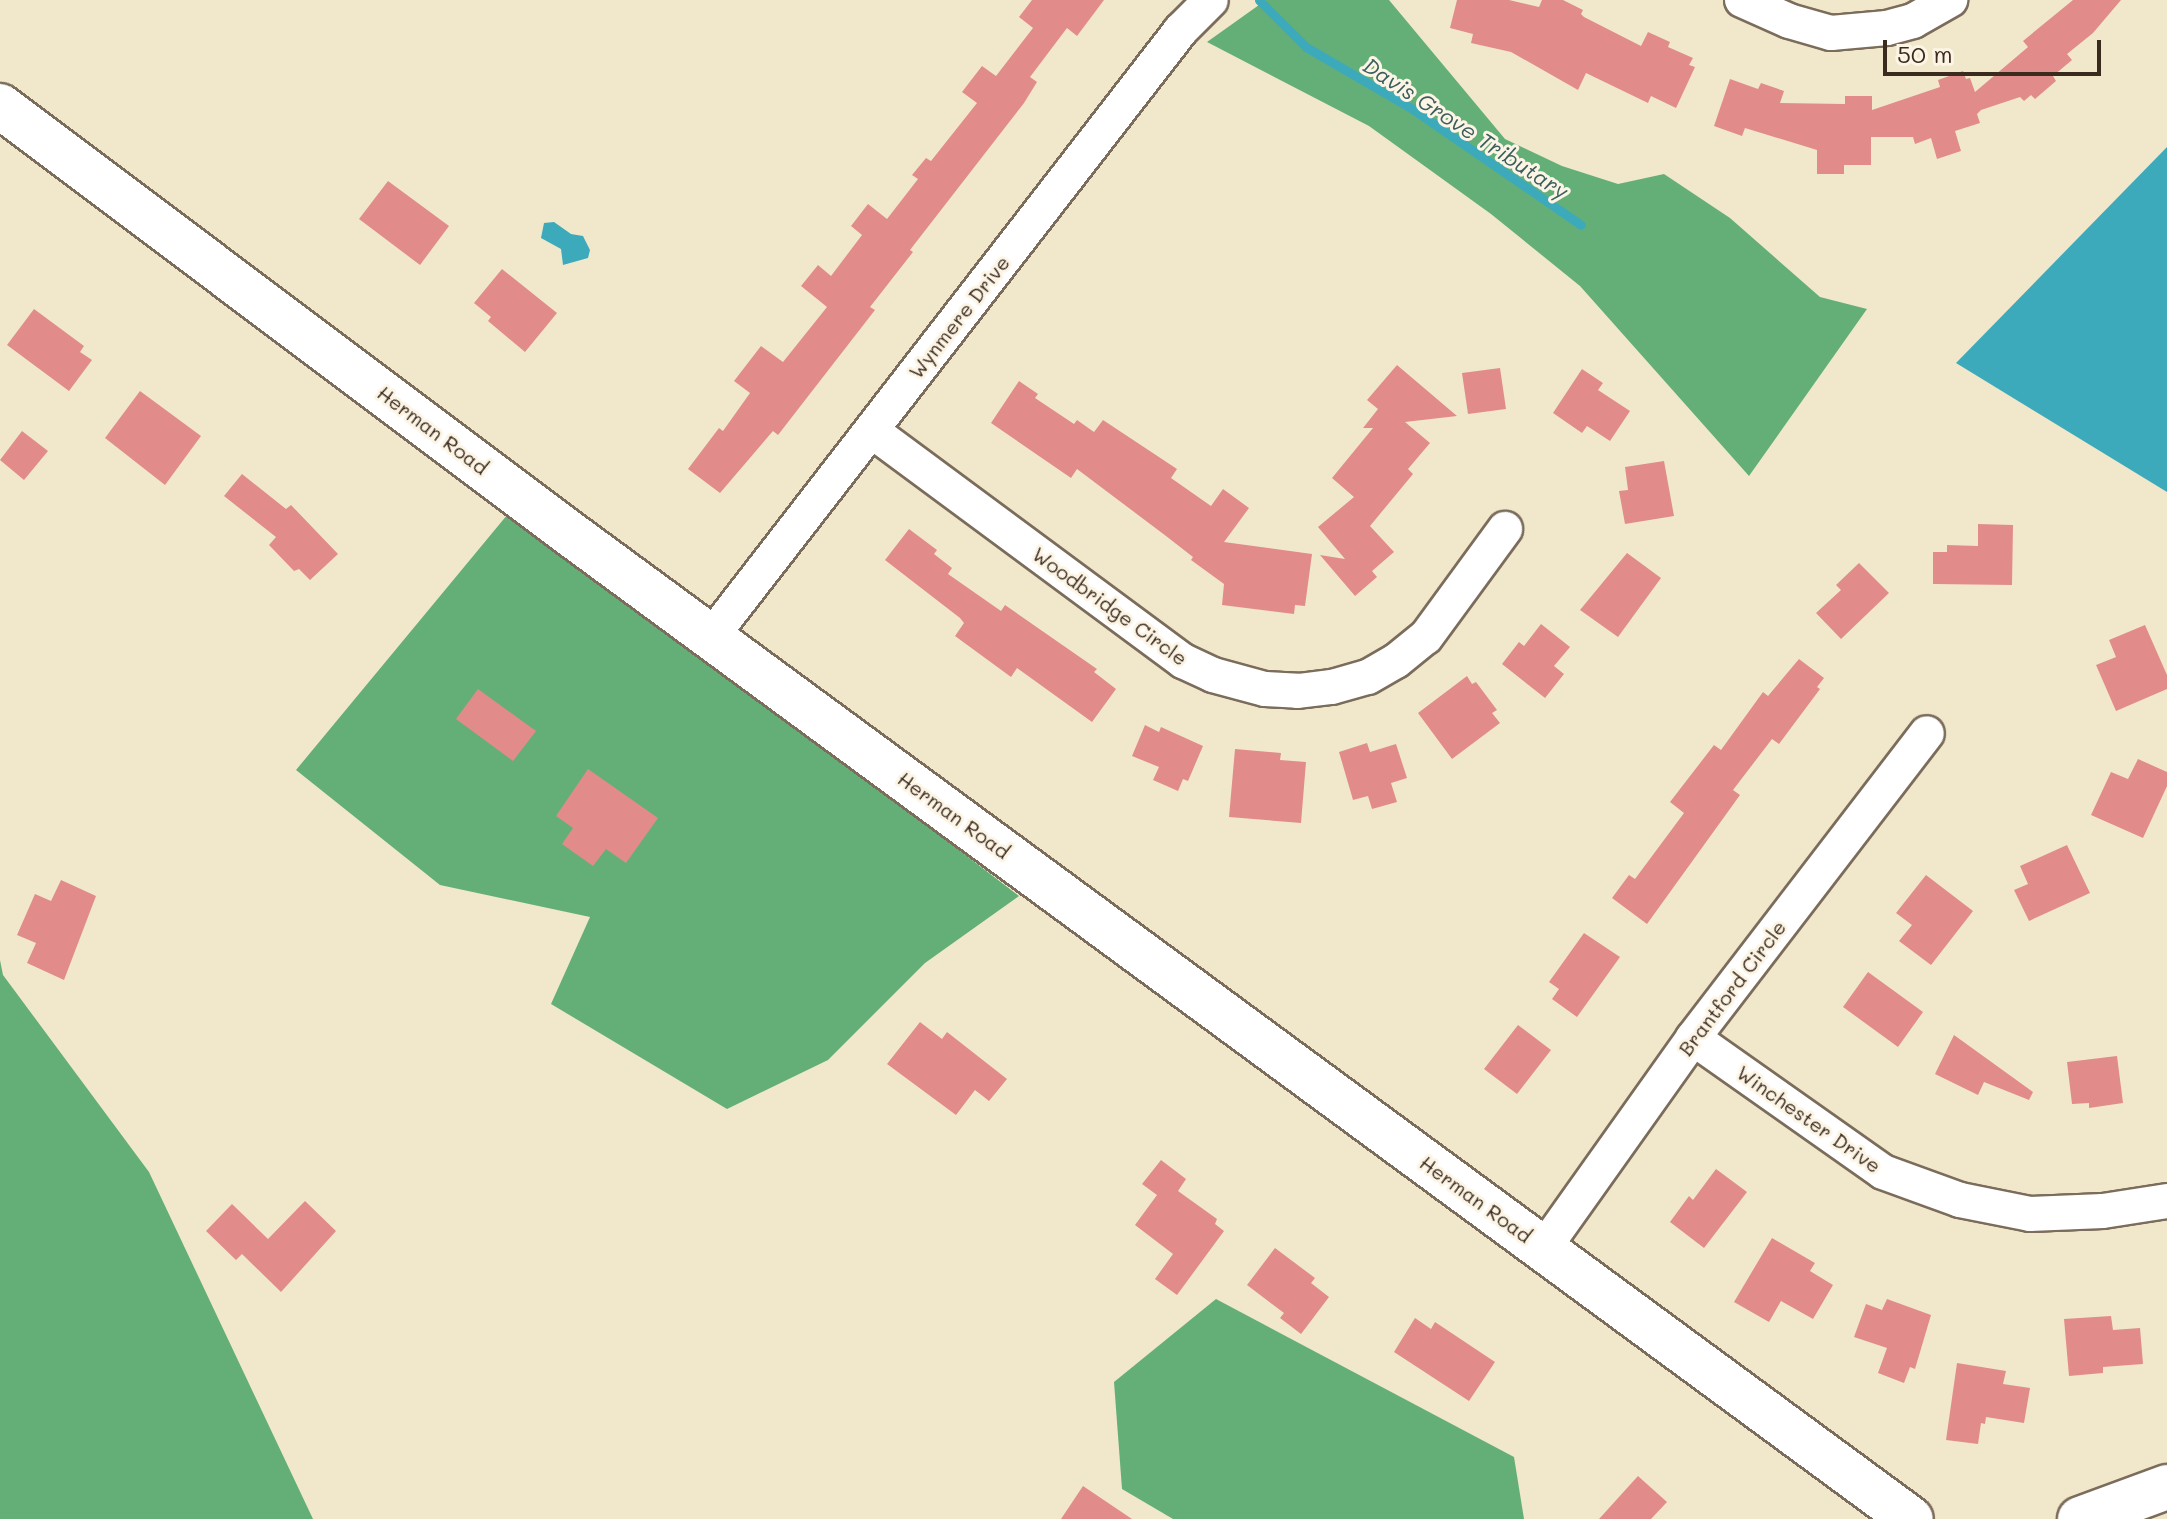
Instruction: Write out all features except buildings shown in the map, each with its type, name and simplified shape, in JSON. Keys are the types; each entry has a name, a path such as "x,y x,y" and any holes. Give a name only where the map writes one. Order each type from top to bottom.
{"street":[{"name":"Wynmere Drive","path":"711,637 1181,30 1211,0"},
{"path":"1742,0 1789,21 1831,33 1887,28 1913,21 1950,0"},
{"name":"Herman Road","path":"0,106 711,637 1911,1519"},
{"name":"Woodbridge Circle","path":"872,431 1183,661 1213,675 1265,689 1298,691 1332,687 1368,677 1396,661 1426,637 1505,529"},
{"name":"Brantford Circle","path":"1544,1248 1693,1038 1927,733"},
{"name":"Winchester Drive","path":"1693,1038 1883,1172 1960,1200 2030,1214 2103,1211 2167,1201"},
{"path":"2080,1519 2167,1487"}],"green space":[{"path":"1266,0 1389,0 1505,139 1562,166 1618,184 1664,174 1730,218 1820,297 1867,309 1749,476 1580,286 1491,214 1369,126 1207,42"},
{"path":"513,508 1019,896 925,963 828,1060 727,1109 551,1004 590,917 440,885 296,770"},
{"path":"0,960 3,975 149,1172 313,1519 0,1519"},
{"path":"1216,1299 1514,1457 1524,1519 1173,1519 1122,1489 1114,1382"}],"water":[{"path":"2167,147 2167,492 1956,363"},
{"path":"554,222 571,234 583,236 590,250 588,258 563,265 561,249 541,238 544,223"}],"waterway":[{"name":"Davis Grove Tributary","path":"1259,0 1306,47 1411,108 1581,225"}]}
